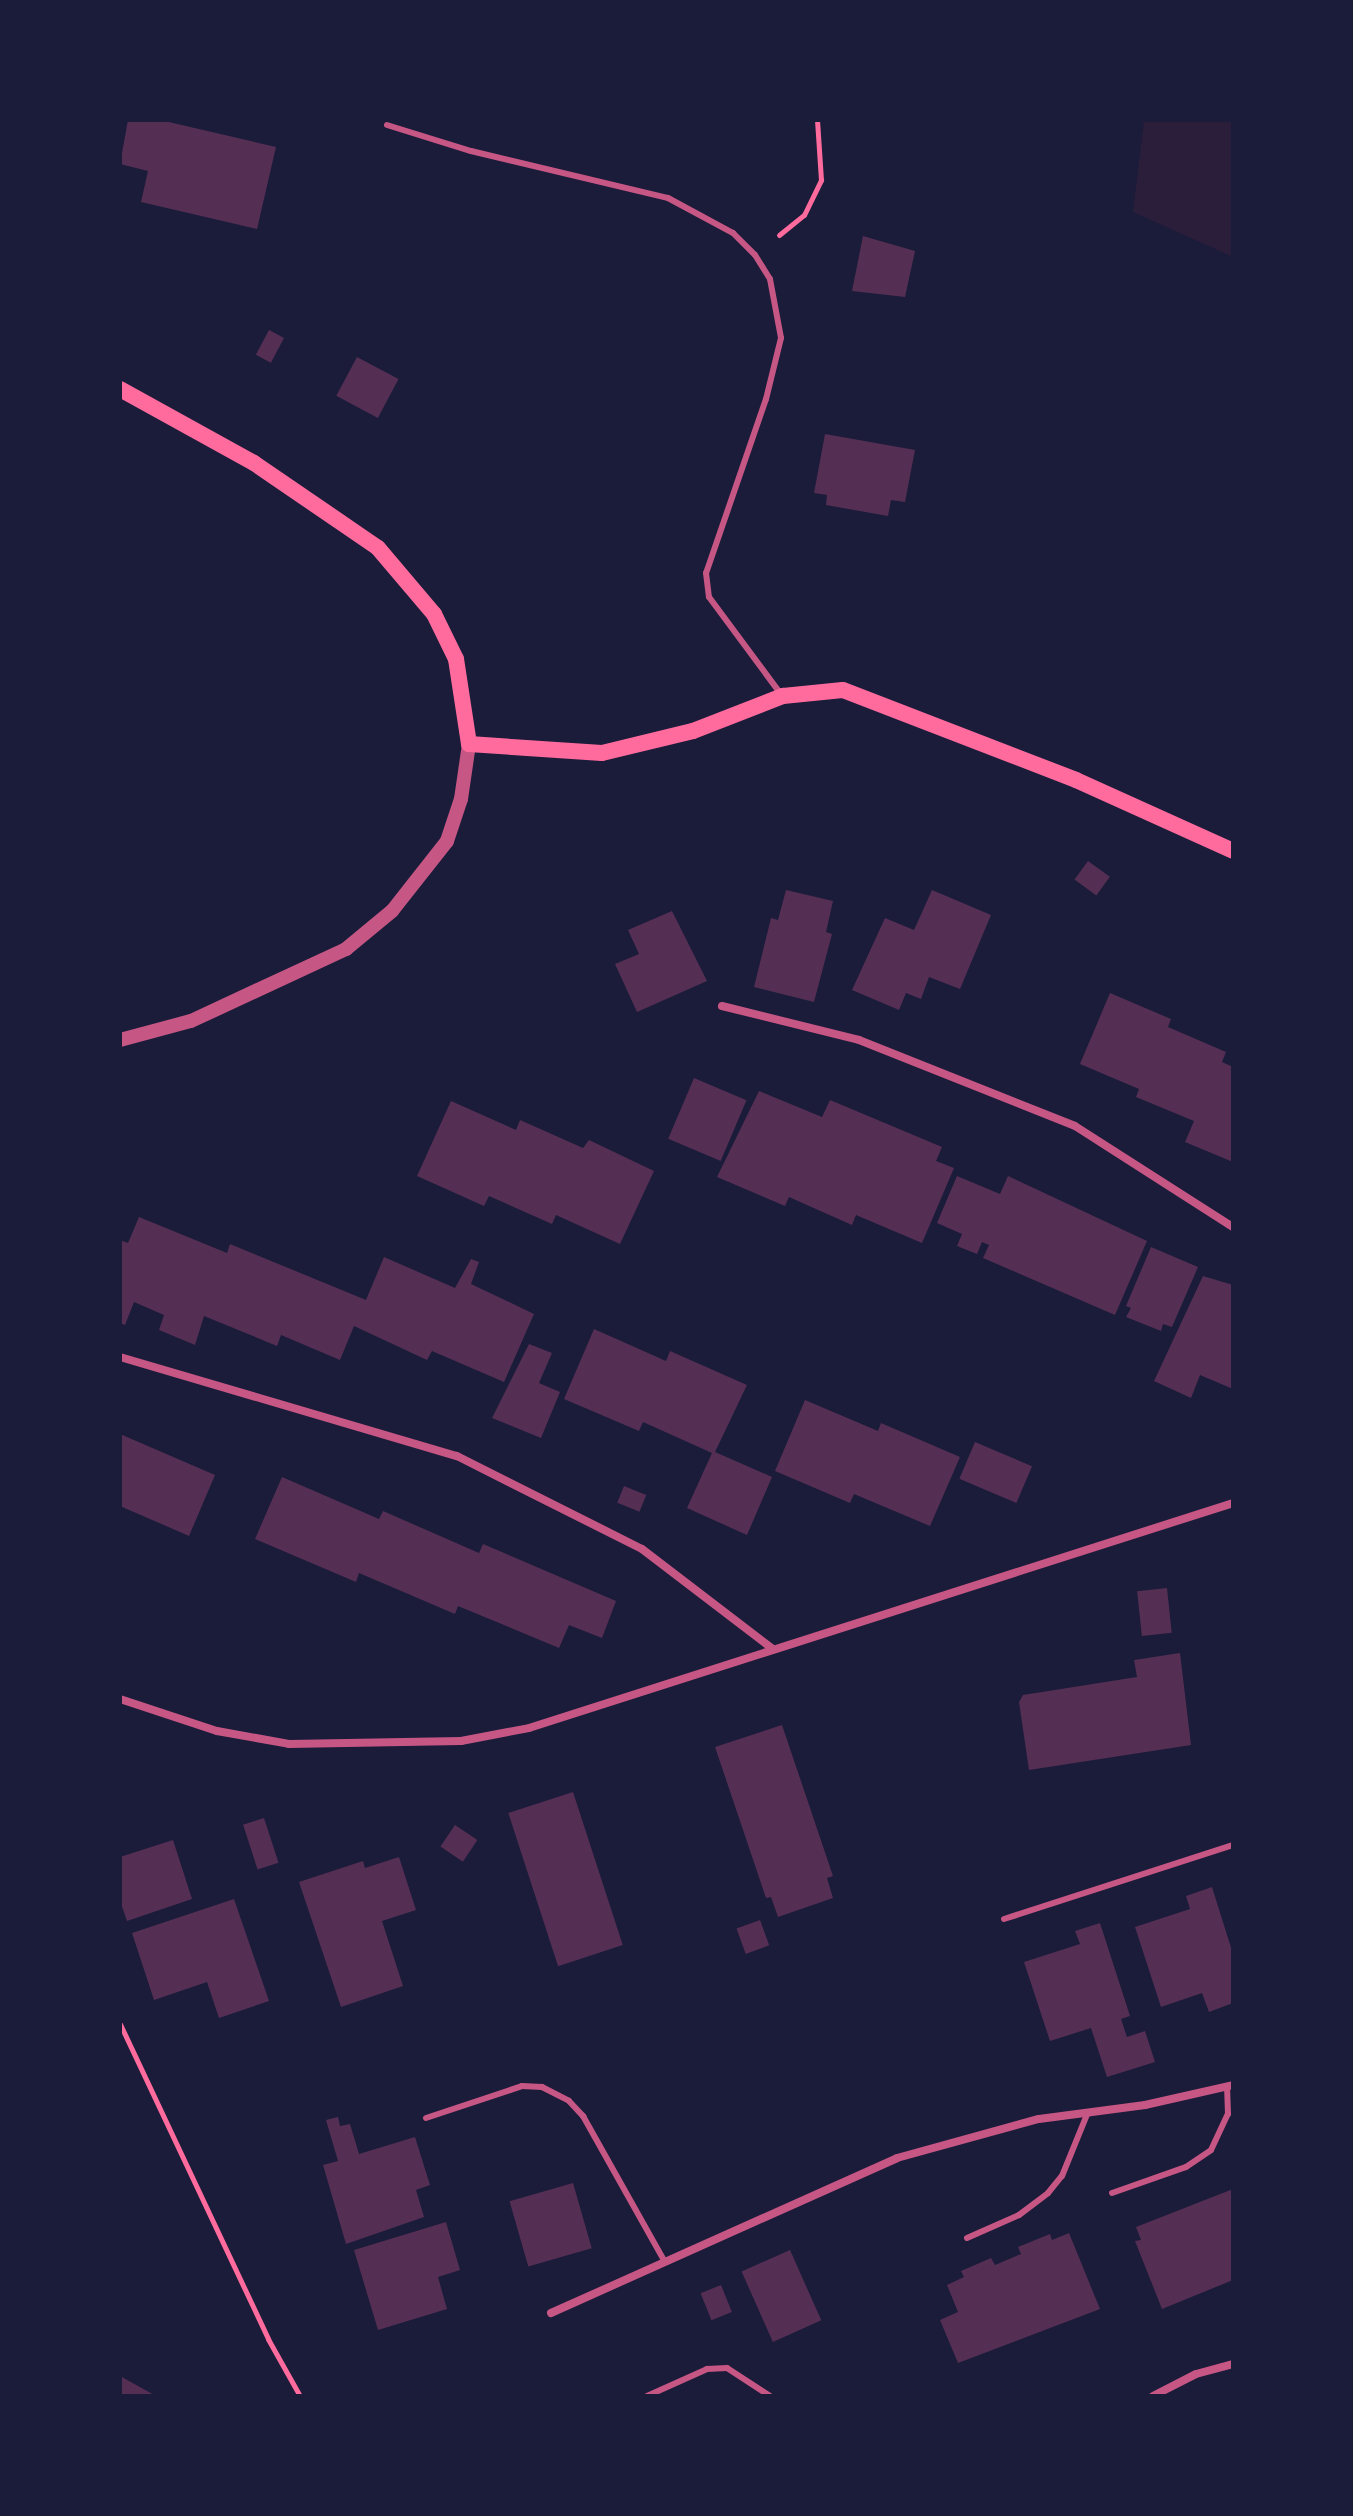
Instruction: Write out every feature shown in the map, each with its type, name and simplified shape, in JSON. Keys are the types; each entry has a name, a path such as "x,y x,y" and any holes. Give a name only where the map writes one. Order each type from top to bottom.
{"main road":[{"path":"120,389 254,463 378,548 427,604 450,648 466,699 469,744 602,753 693,731 783,696 843,690 1076,780 1233,851"}],"street":[{"path":"120,1040 191,1021 346,949 392,911 447,841 461,799 469,744"},
{"path":"722,1006 859,1040 1075,1126 1233,1227"},
{"path":"120,1357 457,1456 642,1549 773,1649"},
{"path":"120,1699 217,1731 289,1744 461,1741 529,1728 1233,1503"},
{"path":"551,2313 897,2158 967,2135 1230,2086"},
{"path":"1153,2396 1196,2374 1233,2364"}],"lane":[{"path":"387,125 471,151 668,198 733,233 755,255 780,308 781,338 766,399 706,573 709,597 783,696"},
{"path":"1004,1919 1233,1845"},
{"path":"426,2118 522,2086 542,2087 569,2101 583,2116 665,2262"},
{"path":"1112,2193 1186,2167 1211,2150 1228,2114 1230,2086"},
{"path":"967,2238 1019,2215 1048,2193 1062,2176 1088,2112"},
{"path":"647,2396 707,2369 727,2368 770,2396"}],"path":[{"path":"755,255 804,215 821,180 817,120"},
{"path":"120,2024 274,2351 300,2396"}],"shaded area":[{"path":"1144,120 1233,120 1233,257 1133,212"}],"building":[{"path":"128,120 160,120 276,147 257,229 141,202 148,171 120,164"},
{"path":"863,236 915,251 905,297 852,291"},
{"path":"269,330 284,338 271,363 256,355"},
{"path":"357,357 398,379 378,418 336,396"},
{"path":"825,434 915,450 905,502 891,500 888,516 826,505 827,495 814,493"},
{"path":"1088,861 1110,877 1096,895 1074,880"},
{"path":"786,890 833,901 826,932 832,934 814,1002 754,987 771,918 778,920"},
{"path":"932,890 991,915 960,989 929,977 921,999 906,993 899,1010 852,990 885,918 914,930"},
{"path":"672,911 707,981 637,1012 615,964 639,954 628,930"},
{"path":"1110,993 1171,1019 1168,1027 1226,1052 1222,1062 1233,1067 1233,1162 1185,1142 1194,1121 1136,1097 1139,1089 1080,1064"},
{"path":"694,1078 746,1100 721,1161 668,1139"},
{"path":"759,1091 822,1117 830,1100 942,1147 936,1161 954,1168 922,1243 856,1215 852,1225 789,1197 785,1206 717,1177"},
{"path":"451,1101 516,1130 520,1120 583,1148 589,1140 654,1171 620,1244 556,1215 552,1224 489,1196 484,1206 417,1176"},
{"path":"957,1176 1000,1194 1008,1176 1147,1241 1115,1315 983,1258 989,1245 982,1242 977,1254 957,1246 962,1234 937,1223"},
{"path":"139,1217 227,1253 230,1244 366,1300 384,1257 455,1288 471,1259 479,1262 471,1284 534,1314 504,1382 432,1351 427,1360 354,1326 340,1360 281,1335 277,1346 204,1316 195,1345 159,1330 164,1315 134,1302 125,1325 120,1323 120,1240 128,1243"},
{"path":"1151,1247 1198,1267 1172,1327 1163,1324 1161,1331 1126,1317 1131,1308 1126,1306"},
{"path":"1203,1276 1233,1285 1233,1389 1200,1375 1191,1398 1154,1381"},
{"path":"594,1329 666,1361 670,1351 747,1385 715,1452 772,1477 747,1535 687,1508 712,1453 643,1422 639,1431 564,1399"},
{"path":"529,1344 552,1353 539,1383 560,1392 541,1438 492,1418"},
{"path":"805,1400 878,1431 881,1423 960,1457 930,1526 854,1494 850,1503 775,1471"},
{"path":"120,1434 215,1475 189,1536 120,1506"},
{"path":"975,1442 1032,1466 1016,1503 959,1479"},
{"path":"282,1477 379,1519 383,1511 479,1553 483,1544 616,1601 602,1638 569,1625 559,1648 458,1606 455,1614 359,1573 356,1582 255,1539"},
{"path":"624,1486 646,1495 640,1512 617,1503"},
{"path":"1167,1588 1172,1633 1142,1636 1137,1591"},
{"path":"1180,1653 1191,1745 1029,1770 1019,1702 1023,1695 1137,1677 1134,1660"},
{"path":"782,1725 833,1876 827,1878 833,1898 778,1917 771,1897 766,1898 715,1747"},
{"path":"573,1792 623,1945 558,1966 508,1813"},
{"path":"264,1818 279,1863 258,1869 243,1825"},
{"path":"455,1825 477,1840 463,1862 440,1847"},
{"path":"173,1840 192,1899 127,1921 120,1901 120,1857"},
{"path":"399,1857 416,1910 382,1921 403,1986 341,2007 299,1882 363,1861 365,1868"},
{"path":"1212,1887 1233,1954 1233,2003 1209,2012 1202,1993 1161,2007 1135,1927 1190,1909 1186,1896"},
{"path":"234,1899 269,2001 219,2018 207,1982 154,2000 132,1933"},
{"path":"760,1920 769,1945 746,1954 737,1929"},
{"path":"1100,1923 1130,2016 1121,2019 1127,2037 1145,2031 1155,2062 1107,2077 1091,2028 1050,2041 1024,1962 1080,1944 1075,1931"},
{"path":"338,2117 340,2126 350,2124 359,2154 415,2137 430,2185 416,2190 424,2217 346,2244 323,2165 338,2161 326,2120"},
{"path":"573,2183 592,2248 528,2267 510,2201"},
{"path":"1233,2189 1233,2280 1162,2309 1135,2241 1141,2240 1136,2227"},
{"path":"446,2222 460,2270 438,2277 447,2309 378,2330 354,2250"},
{"path":"1069,2233 1100,2309 958,2363 940,2320 958,2312 947,2285 964,2277 961,2271 991,2258 995,2265 1021,2254 1018,2247 1050,2234 1052,2240"},
{"path":"790,2250 821,2320 773,2342 742,2272"},
{"path":"721,2285 732,2312 711,2320 701,2293"},
{"path":"120,2376 156,2396 120,2396"}]}
